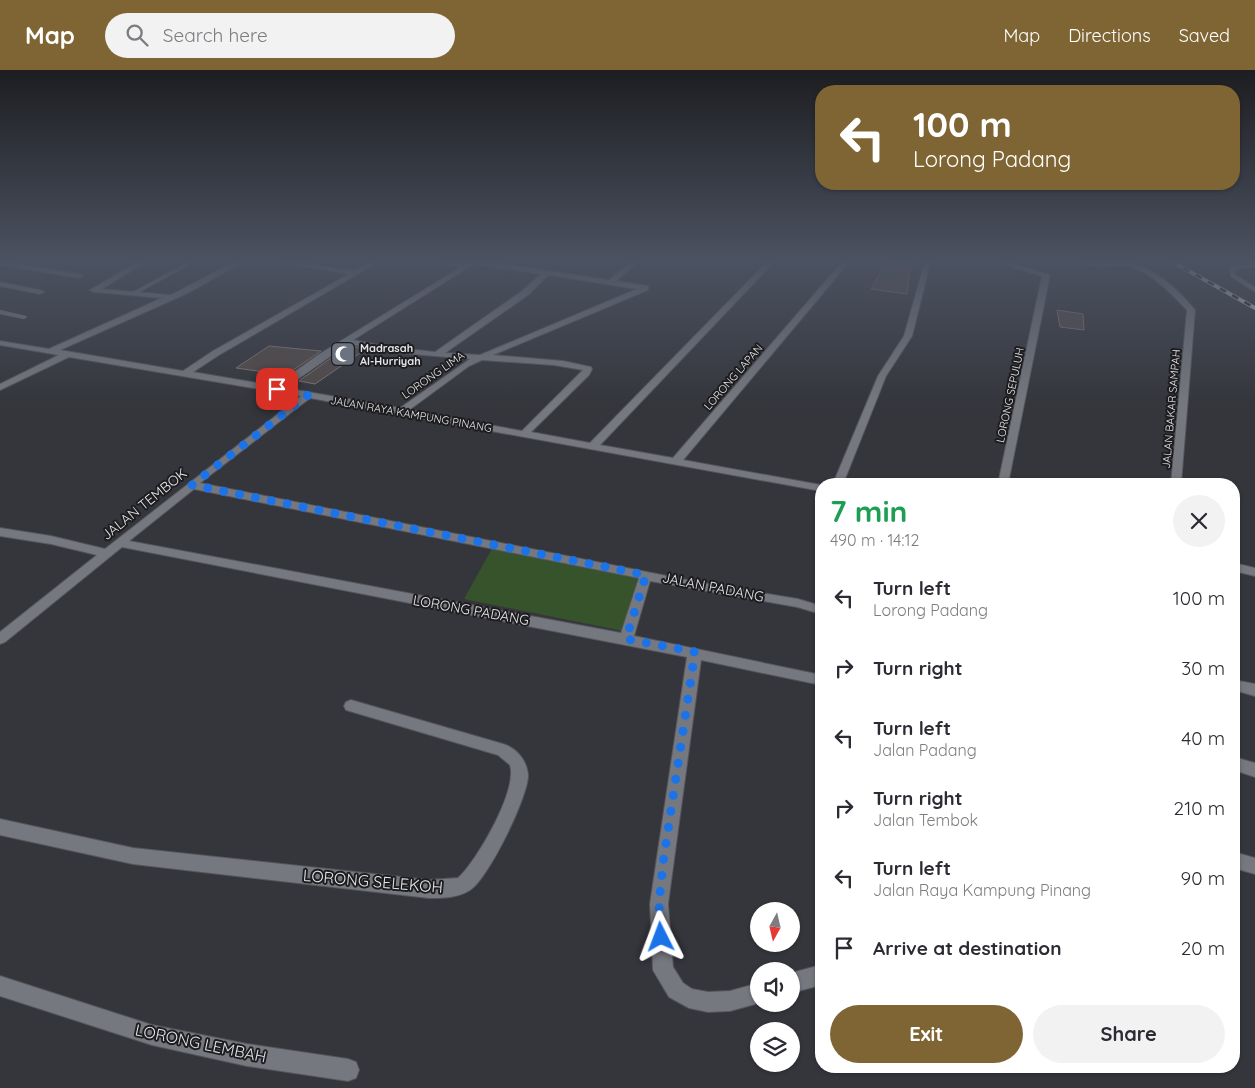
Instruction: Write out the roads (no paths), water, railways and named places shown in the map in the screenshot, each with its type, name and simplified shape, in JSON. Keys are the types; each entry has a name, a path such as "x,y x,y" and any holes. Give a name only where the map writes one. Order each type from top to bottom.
{"street":[{"path":"49,352 146,309"},
{"path":"186,373 216,353 293,309"},
{"path":"277,389 346,341 398,309"},
{"path":"438,354 503,309"},
{"name":"LORONG LIMA","path":"401,412 466,364 596,309"},
{"path":"592,447 726,309"},
{"name":"LORONG LAPAN","path":"675,462 806,309"},
{"path":"840,478 882,376 908,336 916,309"},
{"name":"LORONG SEPULUH","path":"1004,478 1039,309"},
{"name":"JALAN BAKAR SAMPAH","path":"1176,478 1180,411 1191,310 1189,309"},
{"path":"346,341 370,347 555,363 588,369 524,434"},
{"name":"JALAN RAYA KAMPUNG PINANG","path":"0,344 186,373 815,487"},
{"path":"0,386 66,355"},
{"name":"JALAN TEMBOK","path":"0,639 308,395"},
{"name":"JALAN PADANG","path":"192,485 646,575 798,603 815,608"},
{"path":"0,532 51,540 107,553"},
{"name":"LORONG PADANG","path":"120,543 695,652 815,679"},
{"path":"1240,568 1255,572"},
{"path":"626,639 646,575"},
{"path":"695,652 659,904 663,970 676,990 689,998 708,1002 730,1001 750,995"},
{"path":"1240,686 1255,690"},
{"name":"LORONG SELEKOH","path":"0,827 133,856 429,889 449,889 463,884 482,863 519,786 521,774 513,756 503,750 351,706"},
{"path":"1240,766 1255,770"},
{"path":"1240,862 1255,866"},
{"path":"800,981 815,977"},
{"name":"LORONG LEMBAH","path":"0,986 152,1035 247,1055 348,1070"}],"lane":[{"path":"0,312 24,317"}],"place":[{"name":"Madrasah Al-Hurriyah","path":"343,354"}]}
